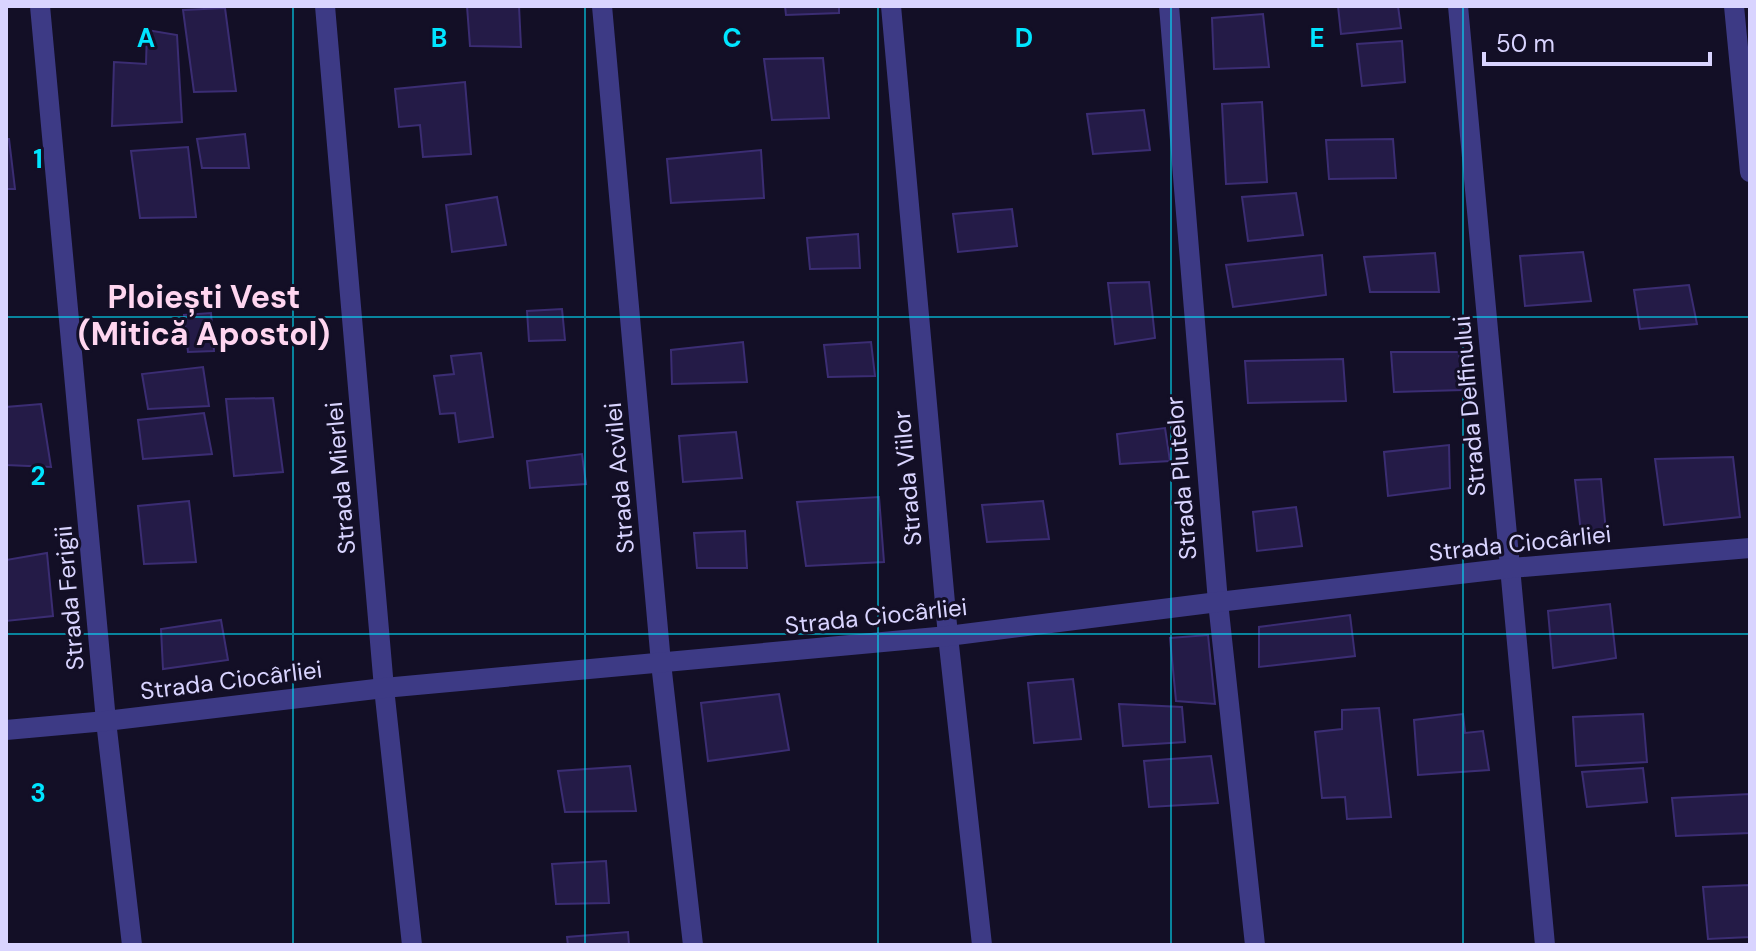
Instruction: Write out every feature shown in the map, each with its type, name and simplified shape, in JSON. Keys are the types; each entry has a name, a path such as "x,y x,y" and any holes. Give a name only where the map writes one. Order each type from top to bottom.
{"street":[{"name":"Strada Ferigii","path":"40,6 106,721 132,945"},
{"name":"Strada Mierlei","path":"325,6 384,688 412,945"},
{"name":"Strada Acvilei","path":"602,6 661,663 693,945"},
{"name":"Strada Viilor","path":"891,6 948,636 982,945"},
{"name":"Strada Plutelor","path":"1169,6 1218,602 1255,945"},
{"name":"Strada Delfinului","path":"1458,6 1545,945"},
{"path":"1734,6 1750,172"},
{"name":"Strada Ciocârliei","path":"6,730 384,688 948,636 1511,568 1750,548"}],"building":[{"path":"467,6 519,6 521,47 470,46"},
{"path":"785,6 839,6 839,13 786,15"},
{"path":"1338,6 1398,6 1401,28 1341,34"},
{"path":"225,8 236,91 194,92 183,10"},
{"path":"1263,14 1269,67 1214,69 1212,18"},
{"path":"147,30 177,35 182,122 112,126 114,62 146,64"},
{"path":"1402,41 1405,82 1362,86 1357,44"},
{"path":"823,58 829,118 772,120 764,59"},
{"path":"465,82 471,154 423,157 420,125 399,127 395,89"},
{"path":"1262,102 1267,182 1226,184 1222,104"},
{"path":"1144,110 1150,150 1093,154 1087,114"},
{"path":"245,134 249,168 202,168 197,139"},
{"path":"6,139 9,139 15,189 6,189"},
{"path":"1393,139 1396,178 1329,179 1326,140"},
{"path":"188,147 196,217 140,218 131,151"},
{"path":"761,150 764,198 671,203 667,159"},
{"path":"1296,193 1303,235 1248,241 1242,197"},
{"path":"497,197 506,245 452,252 446,205"},
{"path":"1012,209 1017,246 958,252 953,214"},
{"path":"858,234 860,268 810,269 807,238"},
{"path":"1583,252 1591,301 1525,306 1520,256"},
{"path":"1435,253 1439,292 1370,292 1364,257"},
{"path":"1322,255 1326,295 1233,307 1226,265"},
{"path":"1149,282 1155,338 1115,344 1108,283"},
{"path":"1689,285 1697,324 1640,329 1634,290"},
{"path":"562,309 565,340 529,341 527,311"},
{"path":"211,313 214,351 188,352 184,315"},
{"path":"743,342 747,382 672,384 671,350"},
{"path":"871,342 875,376 828,377 824,345"},
{"path":"1391,352 1459,352 1463,390 1394,392"},
{"path":"481,353 493,437 459,442 455,413 440,414 434,376 454,374 451,356"},
{"path":"1343,359 1346,401 1248,403 1245,361"},
{"path":"203,367 209,406 148,409 142,374"},
{"path":"273,398 283,472 234,476 226,399"},
{"path":"41,404 51,467 6,465 6,407"},
{"path":"204,413 212,454 143,459 138,420"},
{"path":"1165,428 1170,461 1120,464 1117,434"},
{"path":"736,432 742,478 683,482 679,436"},
{"path":"1449,445 1450,488 1388,496 1384,452"},
{"path":"582,454 586,484 530,488 527,461"},
{"path":"1733,457 1740,517 1664,525 1655,459"},
{"path":"1601,479 1606,532 1581,533 1575,480"},
{"path":"879,497 884,562 806,566 797,502"},
{"path":"189,501 196,562 144,564 138,506"},
{"path":"1043,501 1049,539 987,542 982,505"},
{"path":"1296,507 1302,546 1257,551 1253,512"},
{"path":"745,531 747,568 697,568 694,533"},
{"path":"47,553 53,616 6,621 6,560"},
{"path":"1610,604 1616,658 1553,668 1548,611"},
{"path":"1350,615 1355,656 1259,667 1259,627"},
{"path":"221,620 228,660 163,669 161,629"},
{"path":"1208,635 1215,704 1176,701 1170,638"},
{"path":"1073,679 1081,739 1034,743 1028,683"},
{"path":"779,694 789,750 708,761 701,703"},
{"path":"1119,704 1182,707 1185,742 1123,746"},
{"path":"1379,708 1391,817 1347,819 1345,797 1322,798 1315,732 1342,729 1342,710"},
{"path":"1463,714 1465,733 1483,731 1489,770 1418,775 1414,720"},
{"path":"1643,714 1647,762 1576,766 1573,717"},
{"path":"1211,756 1218,803 1149,807 1144,761"},
{"path":"630,766 636,811 565,812 558,771"},
{"path":"1643,768 1647,802 1587,807 1582,772"},
{"path":"1750,794 1750,833 1676,836 1672,798"},
{"path":"606,861 609,903 556,904 552,864"},
{"path":"1750,885 1750,937 1708,939 1703,887"},
{"path":"628,932 629,945 568,945 567,937"}],"district":[{"name":"Ploiești Vest (Mitică Apostol)","path":"204,316"}]}
